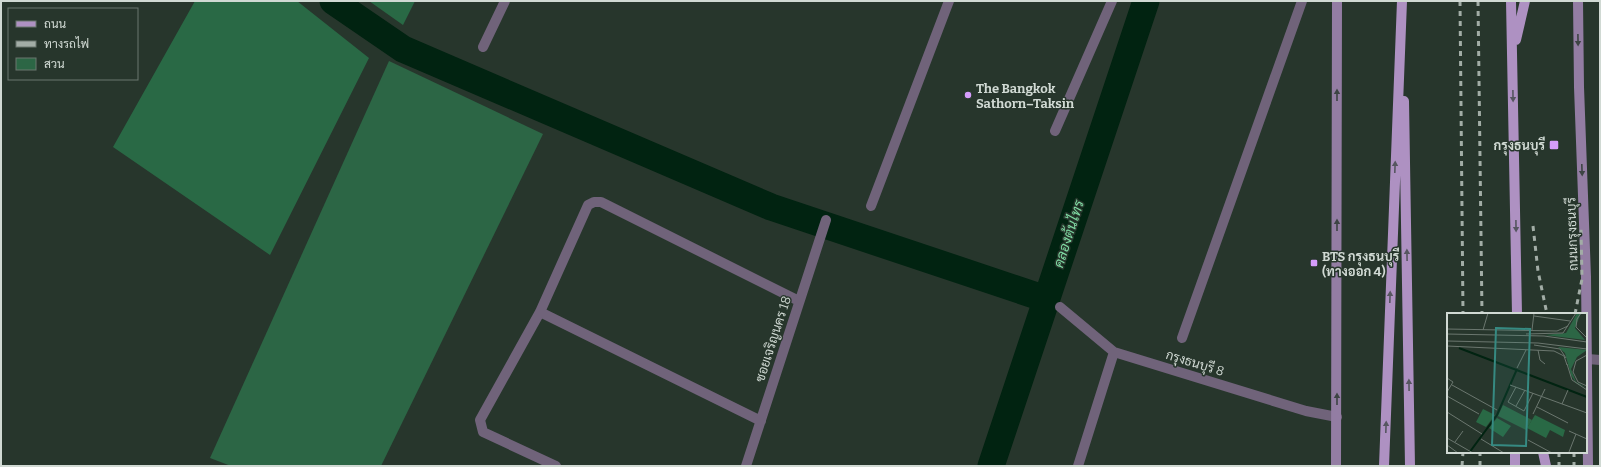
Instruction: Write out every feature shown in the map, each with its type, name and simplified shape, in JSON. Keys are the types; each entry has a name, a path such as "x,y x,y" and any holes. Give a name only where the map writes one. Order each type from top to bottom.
{"main road":[{"path":"1336,466 1337,1"},
{"path":"1384,466 1402,1"},
{"path":"1402,1 1410,466"},
{"path":"1511,1 1517,313"},
{"path":"1512,57 1525,1"},
{"name":"ถนนกรุงธนบุรี","path":"1578,1 1587,313"},
{"path":"1517,274 1523,313"},
{"name":"ถนนกรุงธนบุรี","path":"1587,323 1588,466"},
{"path":"1515,453 1515,466"},
{"path":"1544,453 1546,466"}],"street":[{"path":"483,47 505,1"},
{"path":"871,206 949,1"},
{"path":"1055,131 1112,1"},
{"path":"1182,338 1302,1"},
{"path":"556,466 483,432 480,420 540,312 588,205 594,202 601,202 799,301"},
{"name":"ซอยเจริญนคร 18","path":"746,466 826,220"},
{"name":"กรุงธนบุรี 8","path":"1060,307 1114,352 1306,411 1337,417"},
{"path":"540,312 761,420"},
{"path":"1078,466 1114,352"},
{"path":"1588,359 1600,360"}],"green space":[{"path":"195,1 297,1 369,58 270,255 113,147"},
{"path":"369,1 415,1 403,25"},
{"path":"389,61 543,134 381,466 231,466 210,458"}],"waterway":[{"path":"333,1 403,49 771,207 1046,299"},
{"name":"คลองต้นไทร","path":"991,466 1146,1"}],"railway":[{"path":"1460,1 1463,313"},
{"path":"1478,1 1482,313"},
{"path":"1533,226 1538,271 1547,313"},
{"path":"1575,313 1582,279 1581,229"},
{"path":"1462,466 1463,453"},
{"path":"1480,453 1480,466"},
{"path":"1559,453 1559,466"},
{"path":"1574,453 1574,466"}],"place":[{"name":"The Bangkok Sathorn–Taksin","path":"968,95"},
{"name":"กรุงธนบุรี","path":"1554,145"},
{"name":"BTS กรุงธนบุรี (ทางออก 4)","path":"1314,263"}]}
